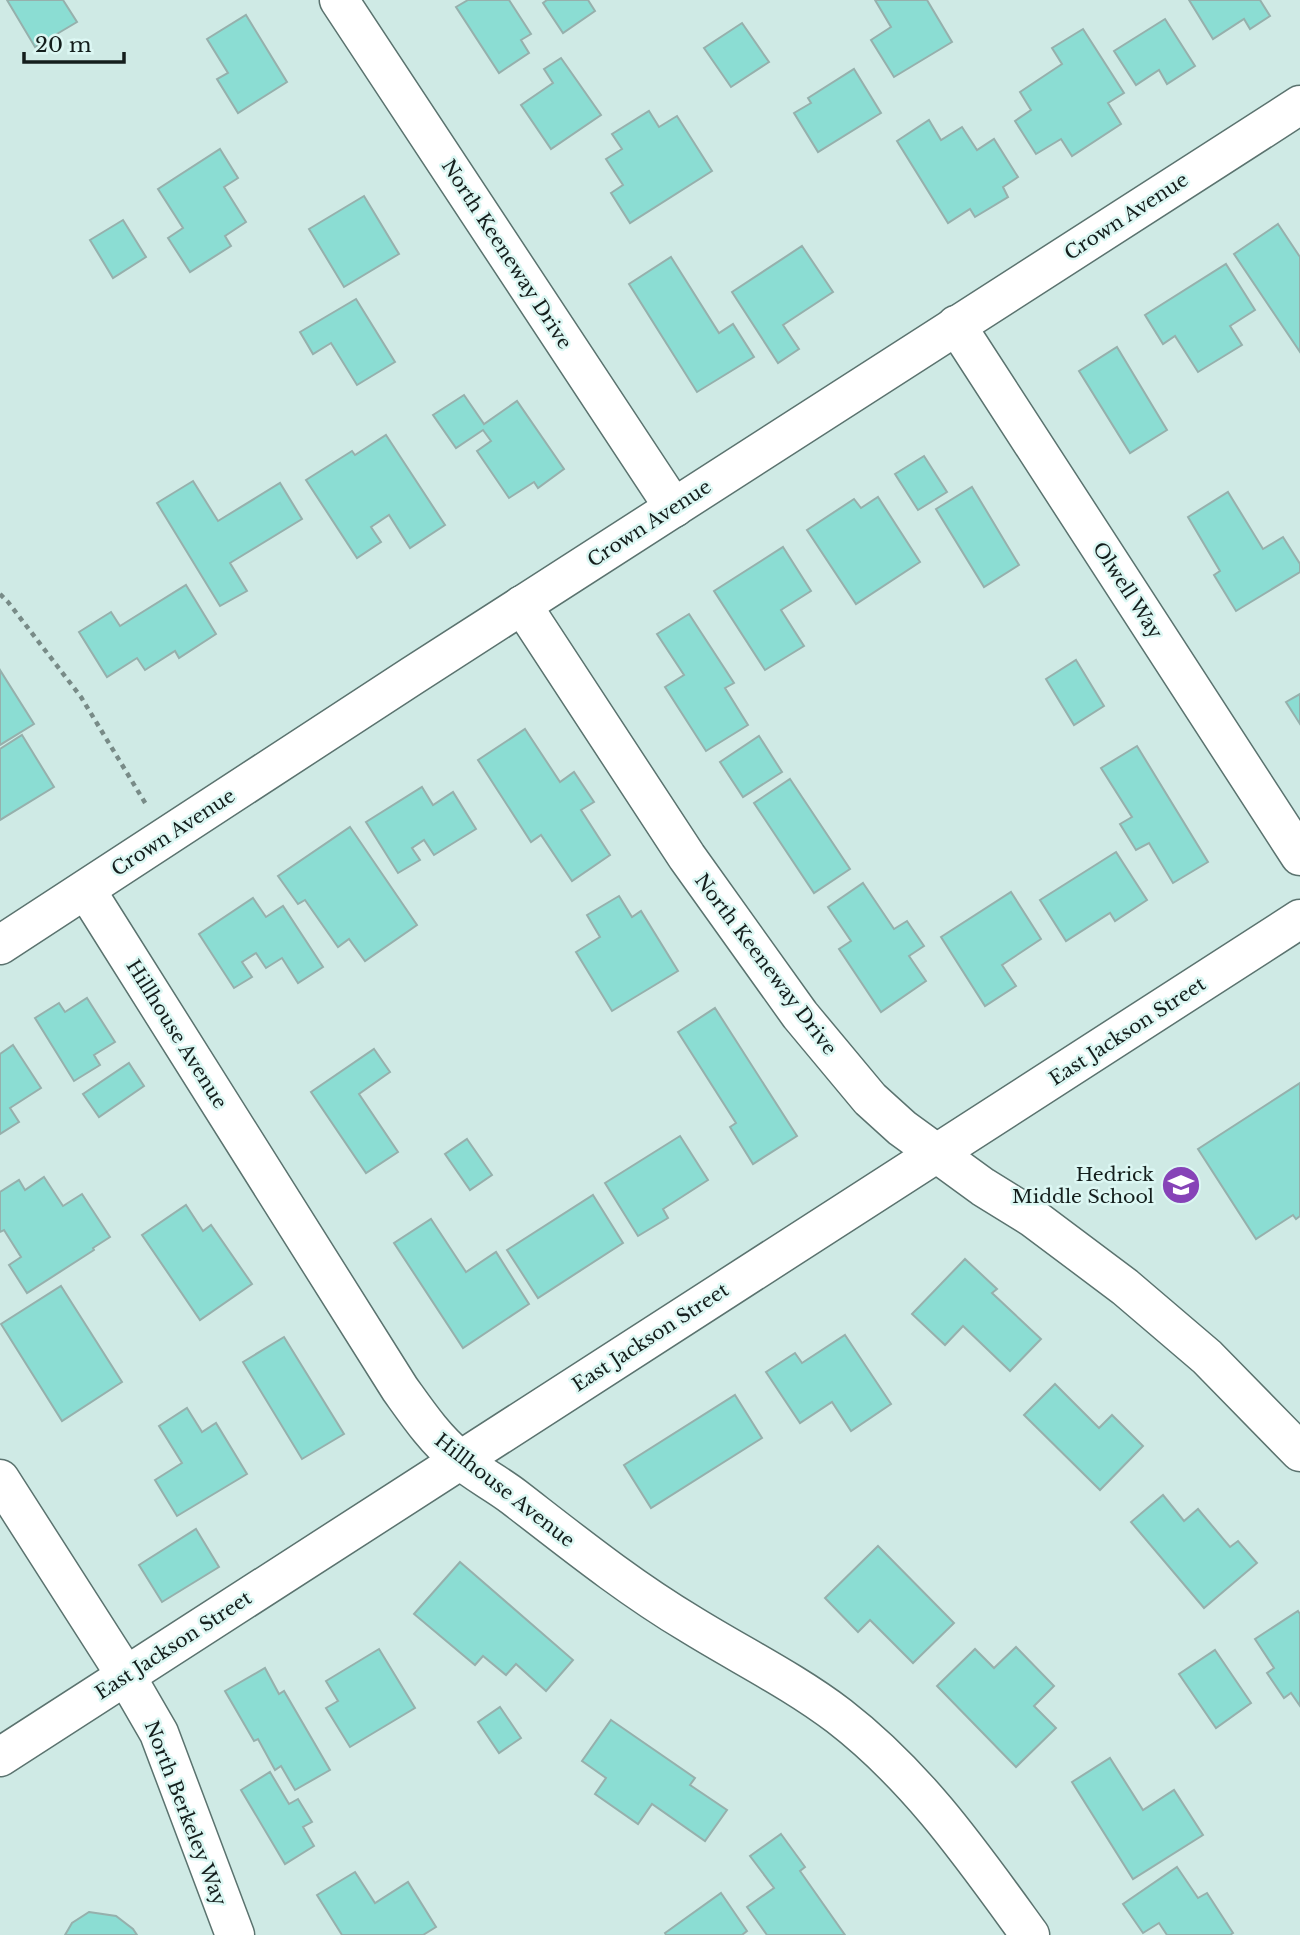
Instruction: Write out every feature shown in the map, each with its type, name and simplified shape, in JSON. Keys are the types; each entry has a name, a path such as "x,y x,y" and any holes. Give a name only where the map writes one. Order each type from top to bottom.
{"street":[{"name":"North Keeneway Drive","path":"339,0 674,508"},
{"name":"Crown Avenue","path":"0,945 522,605 1300,105"},
{"name":"Olwell Way","path":"956,325 1300,856"},
{"name":"North Keeneway Drive","path":"522,605 687,857 800,1015 870,1099 902,1128 937,1154 983,1187 1033,1217 1125,1287 1207,1357 1300,1452"},
{"name":"Hillhouse Avenue","path":"86,890 430,1433 459,1459 501,1487 610,1571 689,1624 759,1664 838,1715 887,1757 930,1801 1030,1935"},
{"name":"East Jackson Street","path":"0,1757 1300,919"},
{"name":"North Berkeley Way","path":"0,1479 126,1676 159,1733 235,1935"}],"path":[{"path":"0,594 80,697 166,836"}],"building":[{"path":"7,0 63,0 77,22 35,47"},
{"path":"468,0 509,0 531,34 521,40 529,53 499,73 456,7"},
{"path":"547,0 588,0 595,11 563,33 543,3"},
{"path":"875,0 927,0 952,42 894,77 871,40 891,27"},
{"path":"1189,0 1260,0 1270,16 1250,29 1244,19 1213,39"},
{"path":"246,15 287,82 238,113 217,79 228,73 207,39"},
{"path":"1165,19 1195,66 1167,84 1159,70 1136,85 1114,51"},
{"path":"742,23 769,62 731,87 704,48"},
{"path":"1083,29 1124,93 1108,103 1121,124 1072,156 1061,139 1036,154 1015,121 1031,110 1020,92 1062,64 1052,48"},
{"path":"561,58 601,115 551,149 521,105 553,83 544,69"},
{"path":"854,69 881,113 818,152 794,113 811,103 808,98"},
{"path":"649,111 659,127 677,116 712,171 630,223 611,193 623,185 606,159 622,149 612,134"},
{"path":"929,120 941,140 962,127 977,150 994,139 1018,177 1003,187 1008,197 975,217 970,209 948,223 897,141"},
{"path":"220,149 238,178 224,187 246,222 225,236 231,246 190,272 168,238 183,228 158,189"},
{"path":"364,196 399,254 344,287 309,229"},
{"path":"123,220 146,257 113,278 90,240"},
{"path":"1278,224 1300,257 1300,352 1234,254"},
{"path":"802,246 833,292 783,325 799,349 778,363 732,292"},
{"path":"671,257 719,333 733,324 754,357 697,392 629,284"},
{"path":"1226,264 1255,310 1230,326 1242,345 1198,372 1175,336 1163,344 1145,315"},
{"path":"356,299 395,362 357,385 331,343 313,354 300,332"},
{"path":"1117,347 1167,430 1130,453 1079,371"},
{"path":"464,395 484,424 517,401 564,469 538,488 534,482 509,498 477,451 491,441 483,430 456,448 433,415"},
{"path":"386,435 445,525 410,548 389,515 371,527 381,542 357,558 306,480 352,451 355,455"},
{"path":"924,456 947,492 918,510 895,474"},
{"path":"193,481 218,521 280,483 302,519 230,563 247,591 220,606 157,503"},
{"path":"972,487 1019,565 984,587 936,509"},
{"path":"1228,492 1263,549 1283,537 1300,564 1300,572 1236,611 1214,575 1220,571 1188,517"},
{"path":"878,497 920,562 856,604 807,530 854,499 861,508"},
{"path":"783,547 811,591 781,610 804,646 765,670 714,591"},
{"path":"186,585 216,634 179,658 175,651 145,670 137,658 107,677 79,632 111,612 120,626"},
{"path":"689,614 734,683 725,688 748,725 706,751 665,687 684,675 657,634"},
{"path":"1076,660 1104,706 1074,725 1046,679"},
{"path":"0,670 34,724 0,745"},
{"path":"1300,694 1300,724 1286,702"},
{"path":"525,729 560,782 574,772 594,802 581,810 610,855 572,881 541,835 531,842 478,760"},
{"path":"22,735 54,787 0,820 0,749"},
{"path":"759,736 782,772 743,797 720,762"},
{"path":"1137,746 1208,862 1173,883 1149,843 1136,850 1120,824 1132,817 1101,768"},
{"path":"790,779 850,869 814,893 754,803"},
{"path":"422,787 433,805 453,792 476,829 434,855 424,840 412,848 420,860 398,873 366,822"},
{"path":"350,827 417,925 365,961 349,939 338,947 305,900 298,904 278,876"},
{"path":"1116,852 1147,900 1115,921 1110,913 1066,941 1040,900"},
{"path":"863,883 894,929 907,921 924,946 909,956 926,981 881,1012 839,949 851,941 828,907"},
{"path":"1011,892 1041,939 1002,965 1016,986 985,1006 941,937"},
{"path":"619,896 632,917 641,911 678,971 612,1011 576,952 600,937 587,915"},
{"path":"253,898 266,917 283,906 323,967 298,983 282,958 266,968 256,953 242,962 252,977 234,988 199,934"},
{"path":"87,998 115,1042 94,1055 100,1065 74,1081 35,1018 59,1003 65,1012"},
{"path":"715,1008 797,1136 753,1164 730,1127 736,1123 678,1032"},
{"path":"13,1045 41,1088 10,1108 19,1122 0,1134 0,1054"},
{"path":"374,1049 390,1072 359,1094 398,1152 366,1173 311,1092"},
{"path":"129,1063 144,1086 99,1117 83,1094"},
{"name":"Hedrick Middle School","path":"1300,1083 1300,1216 1296,1219 1293,1215 1256,1239 1198,1149"},
{"path":"680,1136 708,1180 663,1209 668,1218 638,1236 605,1183"},
{"path":"467,1139 492,1175 470,1190 445,1154"},
{"path":"44,1177 63,1206 82,1194 110,1237 27,1293 9,1265 21,1257 4,1230 0,1232 0,1192 19,1180 25,1190"},
{"path":"593,1195 623,1243 538,1298 507,1250"},
{"path":"186,1205 203,1231 211,1225 252,1284 200,1320 142,1235"},
{"path":"431,1219 466,1272 496,1252 529,1304 463,1348 394,1243"},
{"path":"965,1259 997,1289 992,1293 1041,1339 1010,1371 963,1326 945,1345 912,1314"},
{"path":"61,1286 122,1382 62,1421 1,1324"},
{"path":"845,1335 891,1404 851,1431 832,1402 800,1423 766,1372 795,1353 802,1363"},
{"path":"284,1337 344,1434 302,1459 243,1362"},
{"path":"1055,1384 1099,1428 1112,1415 1143,1446 1100,1490 1024,1415"},
{"path":"735,1395 762,1438 651,1508 624,1465"},
{"path":"187,1408 202,1432 216,1423 247,1474 177,1516 155,1480 182,1463 159,1426"},
{"path":"1163,1495 1184,1521 1198,1509 1230,1547 1238,1541 1257,1563 1204,1608 1131,1522"},
{"path":"196,1529 219,1567 162,1602 139,1565"},
{"path":"878,1546 954,1623 913,1663 870,1620 858,1632 825,1598"},
{"path":"460,1562 573,1660 546,1691 516,1664 506,1675 483,1656 475,1665 414,1614"},
{"path":"1298,1611 1300,1706 1291,1693 1284,1698 1267,1673 1274,1668 1255,1639"},
{"path":"1016,1647 1054,1686 1034,1706 1056,1728 1016,1767 937,1686 975,1649 994,1668"},
{"path":"379,1649 415,1708 350,1747 326,1708 338,1701 326,1681"},
{"path":"1215,1650 1251,1703 1216,1728 1179,1674"},
{"path":"265,1668 279,1694 284,1691 330,1770 295,1790 281,1766 275,1770 258,1739 254,1741 225,1691"},
{"path":"500,1707 521,1738 499,1753 478,1722"},
{"path":"611,1720 695,1778 690,1785 727,1810 705,1841 652,1804 638,1824 595,1794 606,1778 582,1761"},
{"path":"1110,1758 1143,1810 1174,1790 1203,1835 1133,1879 1072,1782"},
{"path":"270,1772 289,1804 298,1799 312,1822 303,1827 314,1846 285,1864 241,1790"},
{"path":"781,1834 805,1867 800,1871 845,1935 767,1935 747,1907 774,1888 750,1856"},
{"path":"1177,1867 1198,1898 1207,1893 1233,1933 1167,1935 1159,1923 1143,1933 1123,1904"},
{"path":"355,1872 375,1903 408,1882 436,1927 423,1935 342,1935 317,1895"},
{"path":"721,1893 747,1931 742,1935 666,1935 665,1933"},
{"path":"89,1912 116,1916 137,1935 65,1935 72,1923"}],"place":[{"name":"Hedrick Middle School","path":"1181,1185"}]}
